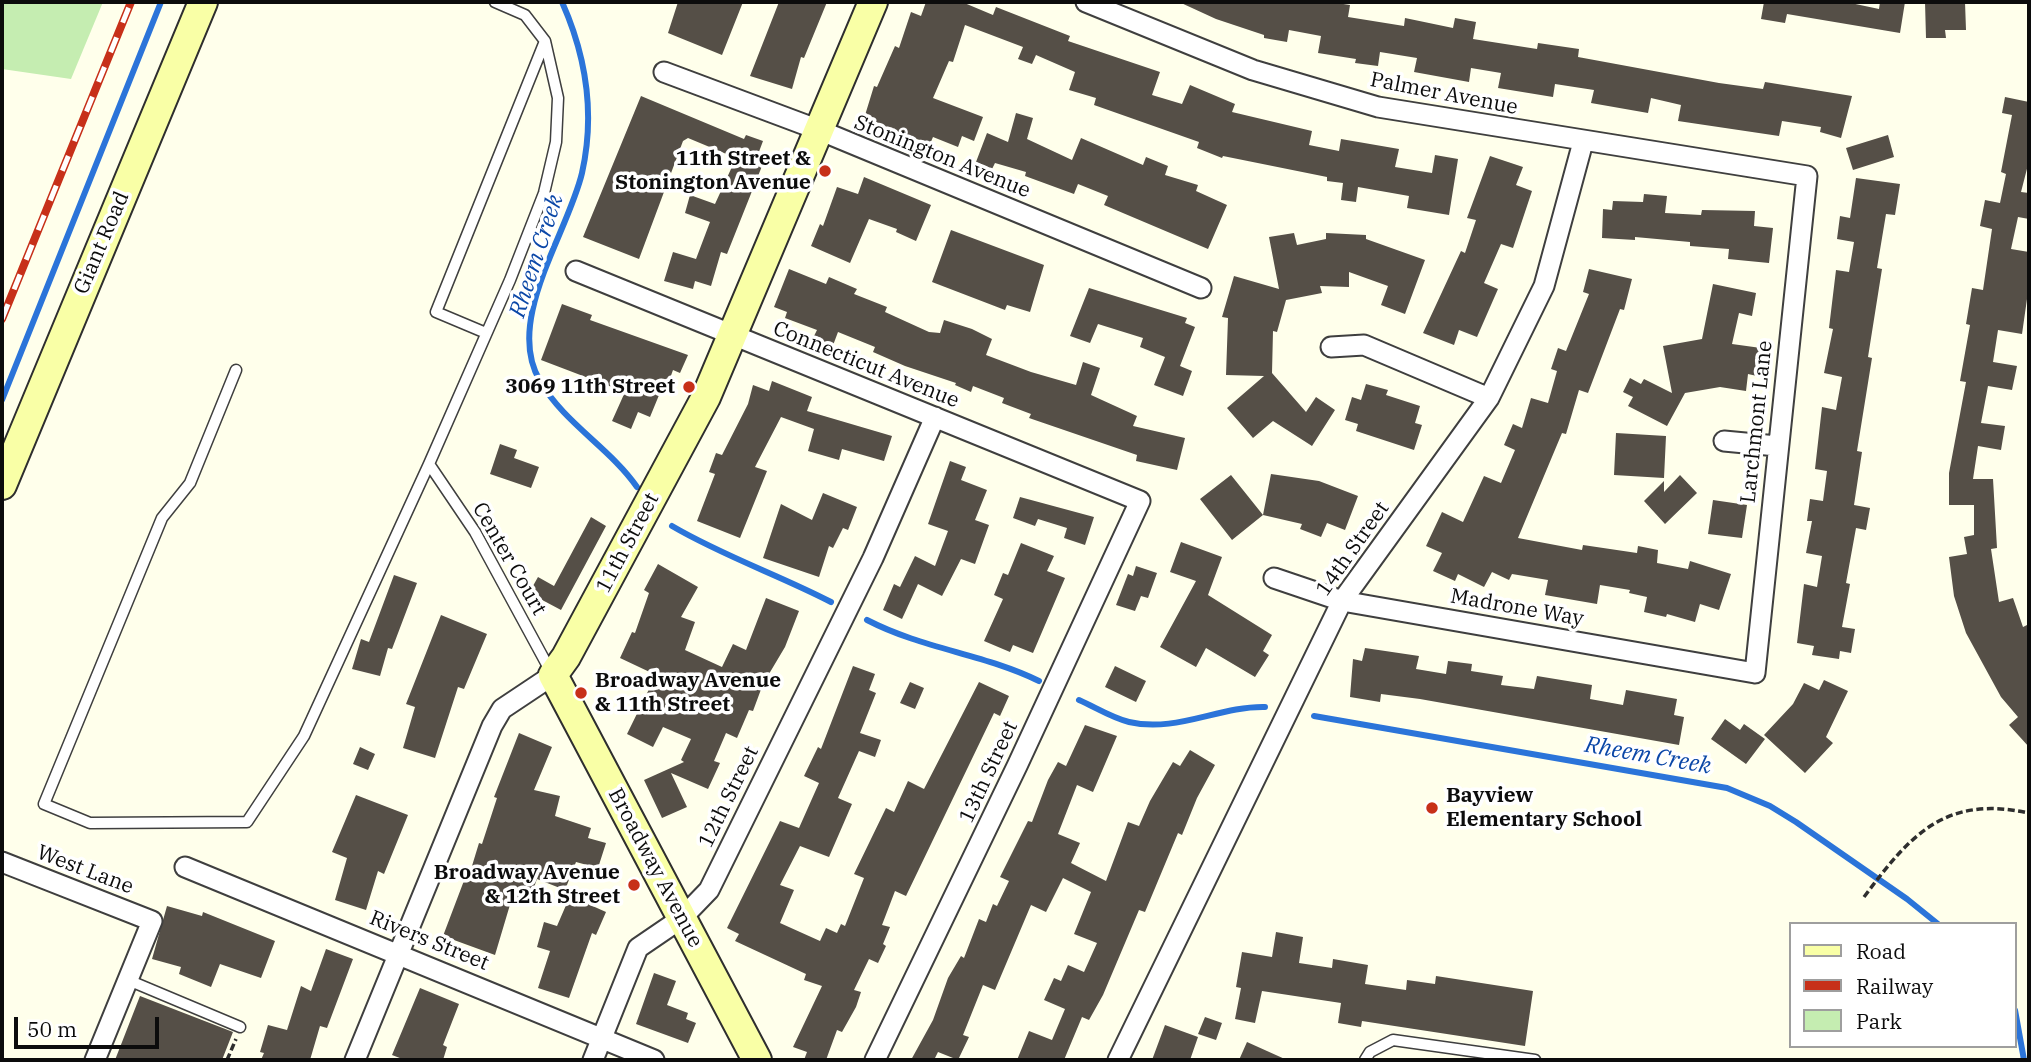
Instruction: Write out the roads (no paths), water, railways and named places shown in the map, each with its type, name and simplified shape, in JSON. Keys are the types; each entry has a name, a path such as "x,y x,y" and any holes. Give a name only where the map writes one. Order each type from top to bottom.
{"street":[{"name":"Giant Road","path":"2,485 203,2"},
{"name":"11th Street","path":"355,1060 492,726 502,709 553,675 566,657 706,397 873,2"},
{"name":"Palmer Avenue","path":"1086,2 1252,70 1378,107 1807,176"},
{"name":"Stonington Avenue","path":"664,72 819,130 1201,288"},
{"name":"14th Street","path":"1118,1060 1342,601 1489,398 1544,286 1583,142"},
{"name":"Larchmont Lane","path":"1755,673 1807,176"},
{"name":"Connecticut Avenue","path":"576,271 1139,501"},
{"path":"1331,347 1364,345 1489,398"},
{"name":"12th Street","path":"593,1060 638,948 682,918 709,890 873,558 935,417"},
{"path":"1724,441 1777,446"},
{"name":"13th Street","path":"875,1060 1017,766 1139,501"},
{"name":"Madrone Way","path":"1274,578 1342,601 1755,673"},
{"name":"Broadway Avenue","path":"553,675 757,1060"},
{"name":"West Lane","path":"2,862 152,921 128,980"},
{"name":"Rivers Street","path":"185,867 654,1060"},
{"path":"95,1060 128,980"}],"lane":[{"path":"236,370 190,483 162,518 44,804 90,823 247,822 304,736 429,464 544,193 556,142 558,98 545,41 525,15 495,2"},
{"path":"486,333 436,312 545,41"},
{"name":"Center Court","path":"429,464 475,532 553,675"},
{"path":"128,980 240,1027"},
{"path":"1365,1060 1370,1052 1393,1040 1535,1060"}],"waterway":[{"path":"2,400 161,2"},
{"name":"Rheem Creek","path":"562,2 582,65 588,129 582,173 575,197 542,277 534,305 529,332 531,357 540,381 561,410 614,460 637,487"},
{"name":"Rheem Creek","path":"672,526 711,547 831,602"},
{"name":"Rheem Creek","path":"867,620 910,638 997,664 1039,681"},
{"name":"Rheem Creek","path":"1079,700 1123,720 1146,724 1181,722 1231,710 1265,707"},
{"name":"Rheem Creek","path":"1314,716 1727,788 1770,806 1796,822 1936,922"},
{"name":"Rheem Creek","path":"2017,1021 2024,1060"}],"railway":[{"path":"2,319 131,2"}],"place":[{"name":"11th Street & Stonington Avenue","path":"825,171"},
{"name":"3069 11th Street","path":"689,387"},
{"name":"Broadway Avenue & 11th Street","path":"581,693"},
{"name":"Bayview Elementary School","path":"1432,808"},
{"name":"Broadway Avenue & 12th Street","path":"634,885"}]}
